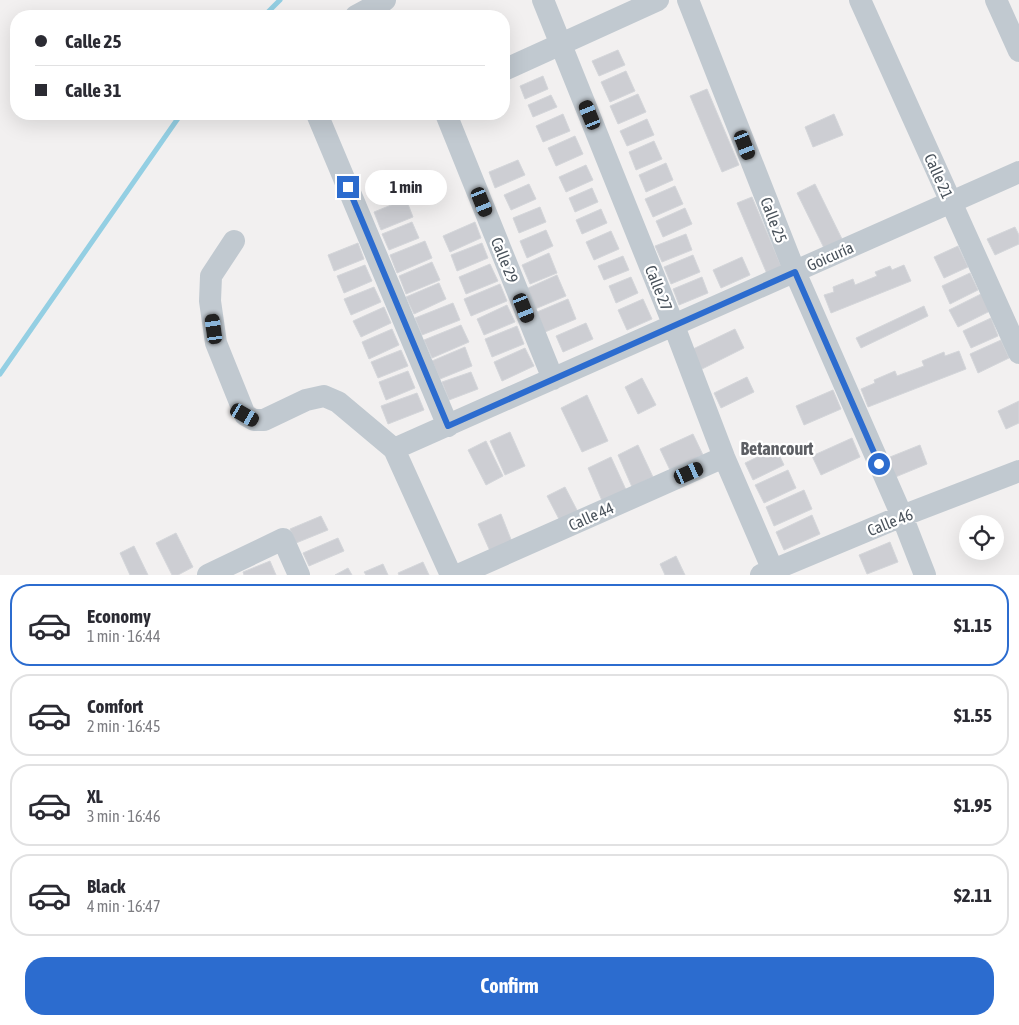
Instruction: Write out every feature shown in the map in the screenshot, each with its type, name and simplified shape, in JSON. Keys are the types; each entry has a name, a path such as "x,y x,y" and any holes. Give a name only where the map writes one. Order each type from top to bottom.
{"street":[{"path":"367,10 385,0"},
{"name":"Calle 27","path":"543,0 674,326 769,573"},
{"path":"510,67 658,0"},
{"name":"Calle 25","path":"688,0 795,272 902,516 925,575"},
{"name":"Calle 21","path":"860,0 1019,352"},
{"path":"996,0 1019,51"},
{"path":"320,120 448,426"},
{"name":"Calle 29","path":"448,120 553,379"},
{"name":"Goicuría","path":"394,449 1019,172"},
{"path":"234,241 211,276 210,301 216,343 245,415 254,420 264,420 306,400 324,396 338,402 394,449 450,575"},
{"name":"Calle 44","path":"458,575 724,457"},
{"name":"Calle 46","path":"769,573 902,516 1019,471"},
{"path":"208,575 284,539 299,575"}],"building":[{"path":"618,50 625,65 599,76 592,61"},
{"path":"626,71 635,91 610,102 601,82"},
{"path":"543,76 548,89 525,99 520,86"},
{"path":"707,89 739,165 722,172 690,96"},
{"path":"638,94 646,112 618,124 610,106"},
{"path":"551,95 557,107 533,117 528,105"},
{"path":"563,114 570,131 543,142 536,126"},
{"path":"834,114 843,135 813,147 805,127"},
{"path":"647,119 654,135 627,146 620,131"},
{"path":"575,136 583,154 556,166 548,148"},
{"path":"654,141 662,159 636,170 629,152"},
{"path":"518,160 525,175 495,188 489,172"},
{"path":"666,163 673,180 646,192 639,175"},
{"path":"586,165 593,180 566,192 559,177"},
{"path":"529,184 536,199 511,210 504,195"},
{"path":"815,184 842,239 824,248 797,193"},
{"path":"675,186 683,204 653,217 645,199"},
{"path":"592,188 598,202 575,212 569,198"},
{"path":"752,197 782,268 767,274 737,203"},
{"path":"406,199 413,217 381,230 374,212"},
{"path":"540,207 546,222 519,233 513,218"},
{"path":"685,208 692,224 663,237 656,221"},
{"path":"601,209 607,223 582,234 576,220"},
{"path":"412,222 419,238 389,250 382,234"},
{"path":"475,222 481,238 450,252 443,236"},
{"path":"1015,227 1019,235 1019,244 995,255 987,239"},
{"path":"546,230 553,246 527,258 520,241"},
{"path":"611,231 619,249 594,260 586,242"},
{"path":"686,234 692,250 662,262 655,246"},
{"path":"425,241 432,258 397,273 390,255"},
{"path":"358,243 364,259 334,271 328,255"},
{"path":"482,243 488,258 457,271 451,255"},
{"path":"958,246 968,267 944,278 934,257"},
{"path":"549,253 557,273 530,284 522,265"},
{"path":"693,255 700,272 671,284 664,267"},
{"path":"623,256 629,270 604,280 598,266"},
{"path":"742,257 750,275 721,288 713,270"},
{"path":"432,262 440,280 406,294 399,276"},
{"path":"490,264 498,281 466,294 459,277"},
{"path":"365,265 372,281 344,293 337,276"},
{"path":"904,265 911,281 831,313 824,295 834,292 833,287 853,279 855,285 877,276 875,272 890,266 892,270"},
{"path":"970,273 978,290 950,304 942,286"},
{"path":"557,275 566,296 535,309 526,289"},
{"path":"631,277 638,293 616,303 609,286"},
{"path":"702,277 708,293 679,305 673,289"},
{"path":"439,283 446,299 414,314 406,297"},
{"path":"500,284 507,301 471,316 464,299"},
{"path":"374,287 381,302 351,315 344,299"},
{"path":"981,294 990,311 958,327 949,310"},
{"path":"568,299 576,319 545,332 537,312"},
{"path":"643,299 652,319 627,330 618,310"},
{"path":"453,303 460,320 422,335 415,318"},
{"path":"507,305 515,322 484,335 477,319"},
{"path":"924,306 928,316 861,348 856,338"},
{"path":"384,307 391,323 361,337 353,321"},
{"path":"991,318 998,336 971,348 963,331"},
{"path":"586,323 593,339 563,352 556,336"},
{"path":"461,325 469,342 432,358 424,340"},
{"path":"517,326 524,344 492,357 485,339"},
{"path":"392,329 399,345 369,359 362,342"},
{"path":"735,329 744,348 700,370 691,350"},
{"path":"1001,340 1009,358 978,373 970,354"},
{"path":"465,347 472,366 440,379 432,361"},
{"path":"525,348 534,366 502,381 494,362"},
{"path":"401,350 408,366 378,378 371,362"},
{"path":"959,351 966,369 868,407 861,389 875,383 874,380 895,371 897,376 924,366 922,361 944,352 945,356"},
{"path":"408,371 415,388 386,400 379,382"},
{"path":"471,372 478,389 449,400 442,382"},
{"path":"747,377 754,392 721,408 714,393"},
{"path":"642,378 656,405 638,414 625,387"},
{"path":"833,390 841,409 804,425 796,406"},
{"path":"417,393 424,410 388,424 381,406"},
{"path":"587,395 608,441 582,452 561,408"},
{"path":"1019,401 1019,423 1006,429 998,411"},
{"path":"510,432 525,466 505,475 490,441"},
{"path":"693,434 703,455 670,470 660,449"},
{"path":"852,438 860,457 821,475 812,456"},
{"path":"486,441 503,476 486,485 468,450"},
{"path":"638,445 653,477 632,487 618,455"},
{"path":"920,445 927,464 893,478 885,459"},
{"path":"776,448 784,465 753,480 745,463"},
{"path":"611,457 627,492 603,503 588,468"},
{"path":"788,470 796,488 764,503 755,485"},
{"path":"565,487 579,514 561,523 547,496"},
{"path":"804,490 812,509 774,526 766,507"},
{"path":"501,514 512,542 490,551 478,524"},
{"path":"812,515 820,534 784,550 776,532"},
{"path":"321,516 328,530 296,543 290,529"},
{"path":"176,533 193,567 178,575 172,575 156,543"},
{"path":"338,538 344,551 309,566 303,553"},
{"path":"890,542 898,562 867,574 859,555"},
{"path":"134,546 148,575 130,575 120,553"},
{"path":"676,556 685,575 665,575 660,564"},
{"path":"270,561 276,575 244,575 243,572"},
{"path":"423,562 429,575 399,575 398,573"},
{"path":"383,564 388,575 366,575 364,572"},
{"path":"348,568 352,575 335,575"}],"waterway":[{"path":"270,10 280,0"},
{"path":"0,374 177,120"}],"district":[{"name":"Betancourt","path":"777,448"}],"route":[{"path":"348,187 448,426 795,272 879,464"}]}
